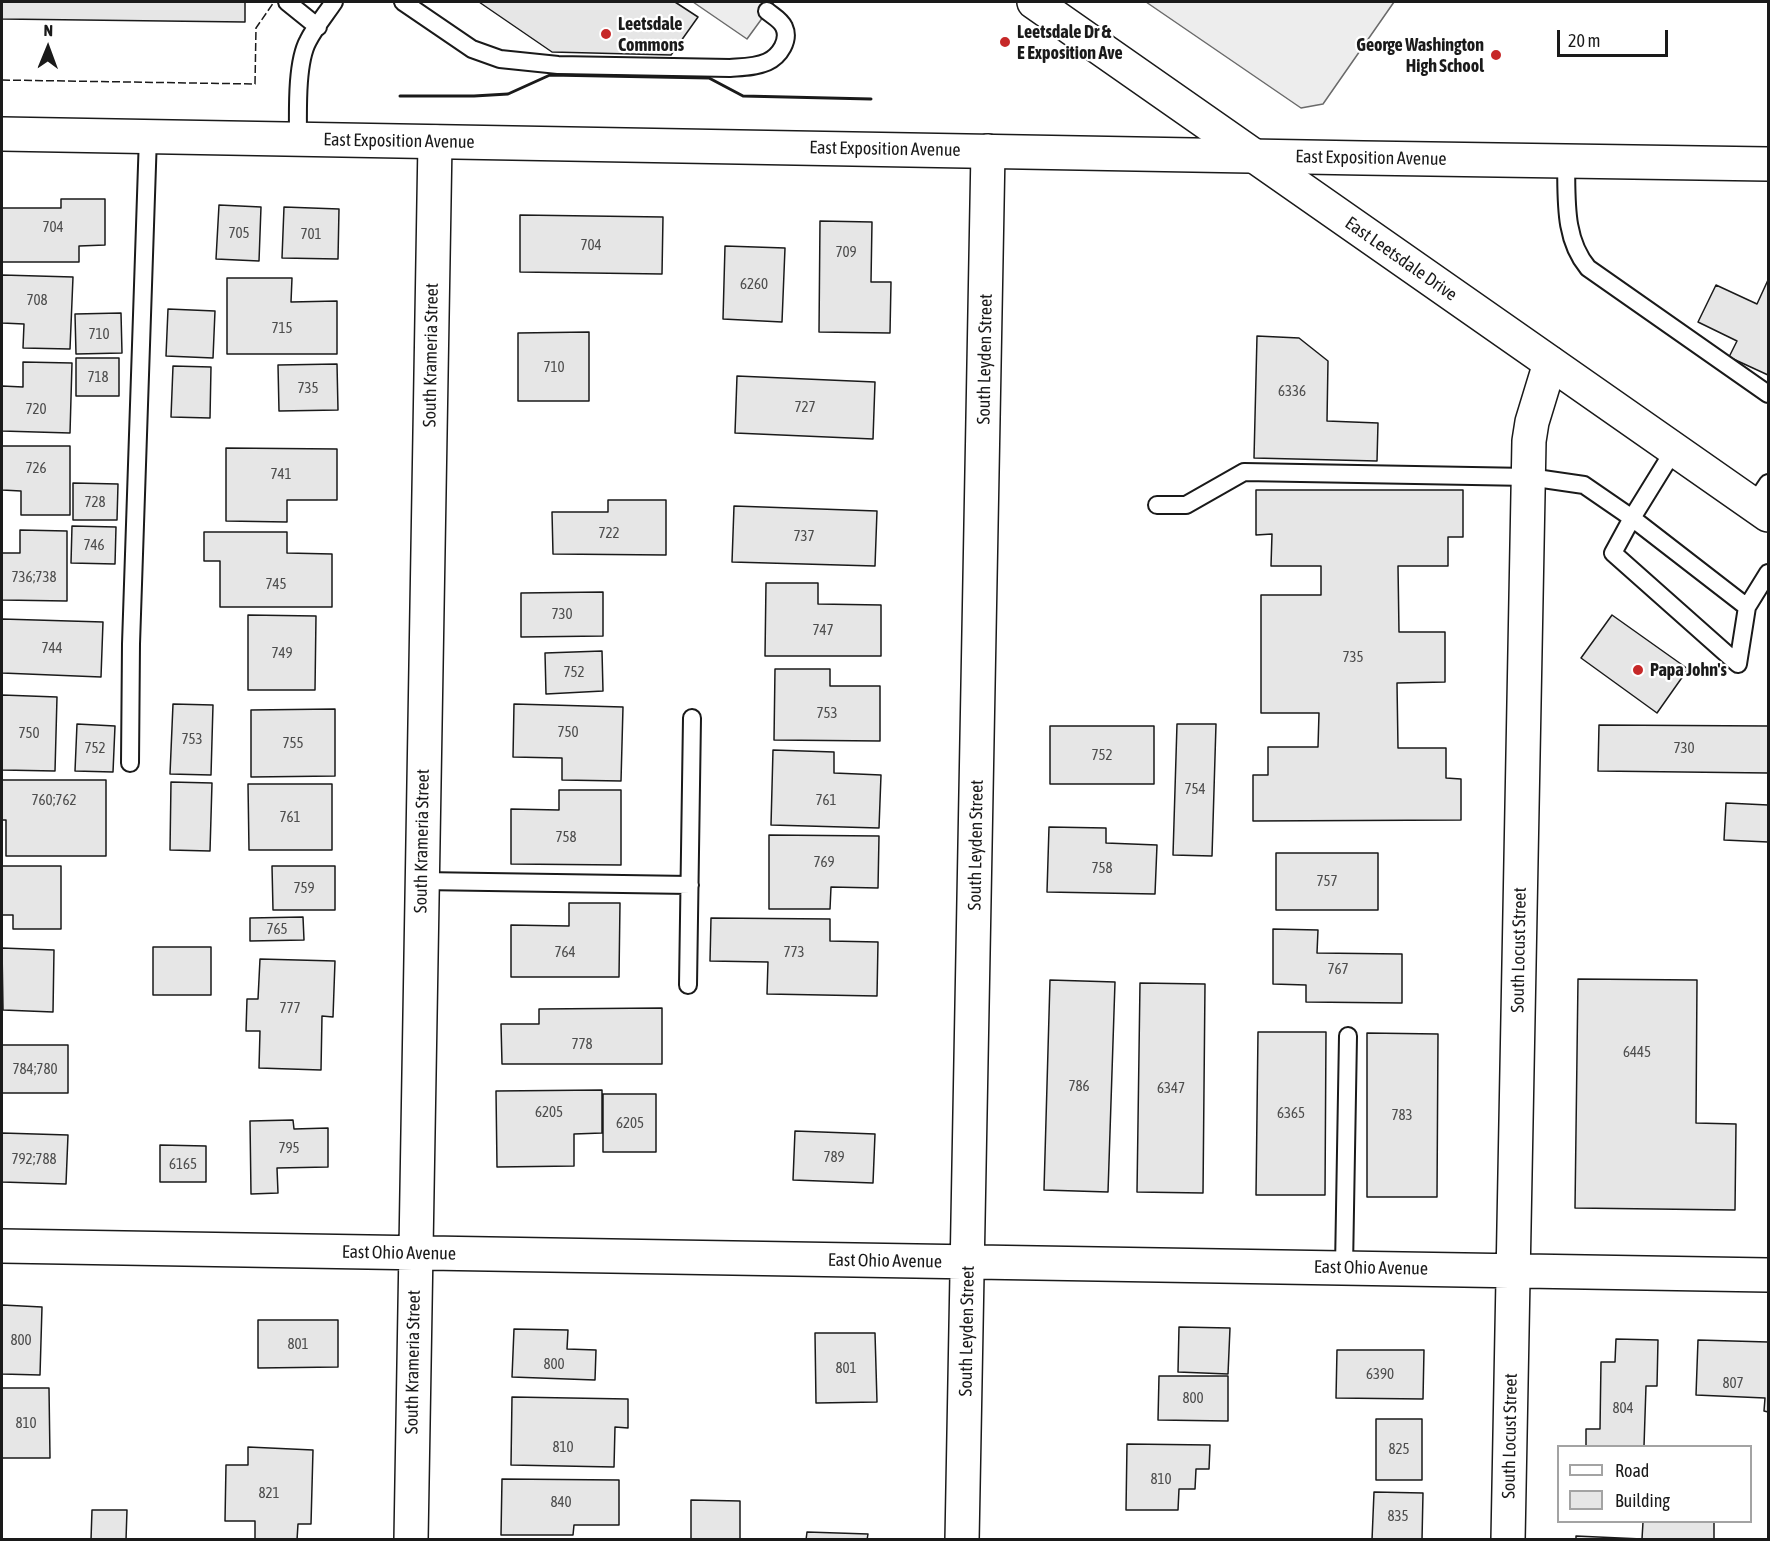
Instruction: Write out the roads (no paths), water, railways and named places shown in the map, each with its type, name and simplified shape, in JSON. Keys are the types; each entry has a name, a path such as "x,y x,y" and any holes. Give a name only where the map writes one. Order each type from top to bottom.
{"street":[{"name":"East Leetsdale Drive","path":"1034,2 1674,450 1764,501"},
{"name":"East Exposition Avenue","path":"2,134 1768,164"},
{"name":"South Krameria Street","path":"411,1539 414,1253 435,142"},
{"name":"South Leyden Street","path":"962,1539 988,151"},
{"name":"South Locust Street","path":"1508,1539 1530,432 1550,363"},
{"name":"East Ohio Avenue","path":"2,1246 1768,1275"}],"lane":[{"path":"287,2 318,27"},
{"path":"298,139 299,100 307,41 334,2"},
{"path":"403,2 461,42 485,55 517,62 558,65 730,68 754,66 773,58 784,44 786,35 784,26 767,11"},
{"path":"130,763 131,644 148,136"},
{"path":"1566,161 1571,236 1580,258 1588,268 1768,394"},
{"path":"1674,450 1613,553 1738,664 1747,607 1768,573"},
{"path":"1157,505 1186,505 1244,472 1529,477 1584,485 1632,518 1747,607"},
{"path":"688,985 692,717"},
{"path":"422,881 690,885"},
{"path":"1344,1267 1348,1036"}],"place":[{"name":"Leetsdale Commons","path":"606,34"},
{"name":"Leetsdale Dr & E Exposition Ave","path":"1005,42"},
{"name":"George Washington High School","path":"1496,55"},
{"name":"Papa John's","path":"1638,670"}]}
